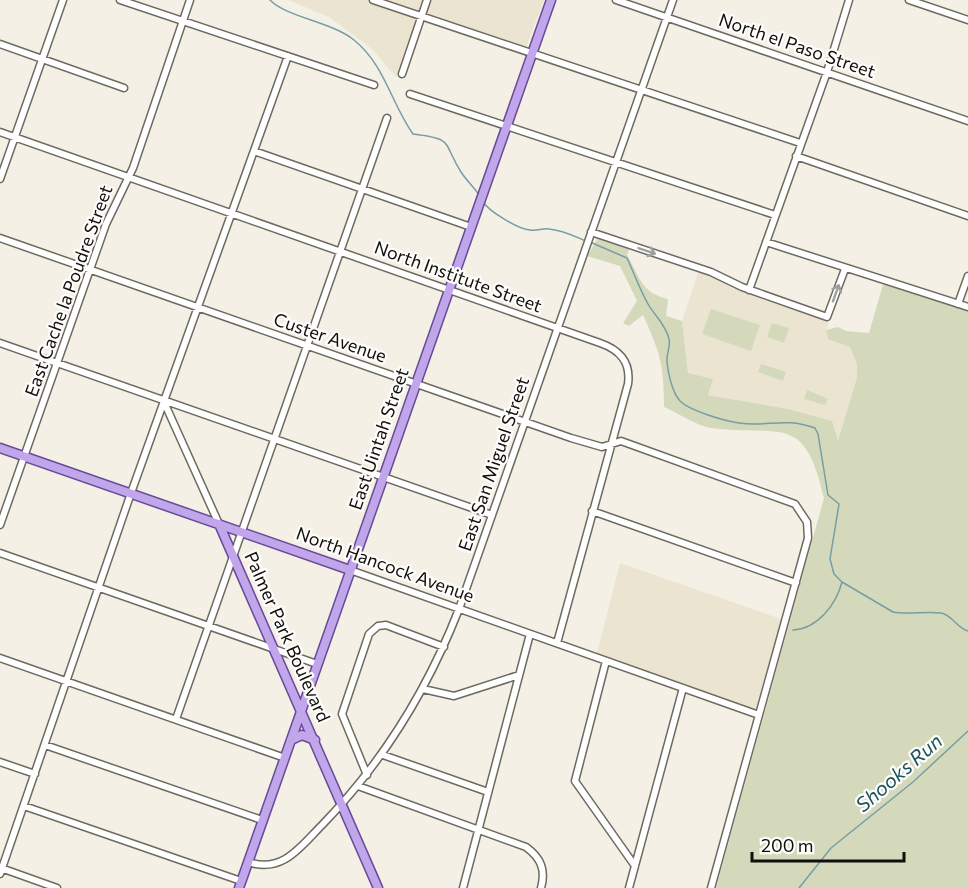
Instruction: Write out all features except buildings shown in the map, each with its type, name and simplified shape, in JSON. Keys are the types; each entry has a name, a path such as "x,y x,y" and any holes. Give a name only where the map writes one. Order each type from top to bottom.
{"main road":[{"name":"East Uintah Street","path":"240,885 551,0"},
{"name":"North Hancock Avenue","path":"0,448 350,570"},
{"name":"Palmer Park Boulevard","path":"219,524 378,888"},
{"path":"291,740 302,735 315,740"}],"street":[{"path":"0,179 63,0"},
{"path":"120,0 374,85"},
{"name":"East Cache la Poudre Street","path":"0,525 110,214 129,178 190,0"},
{"path":"373,0 800,143"},
{"path":"402,74 428,0"},
{"name":"North el Paso Street","path":"616,0 968,121"},
{"name":"East San Miguel Street","path":"248,862 268,865 286,860 342,804 383,755 423,689 444,647 673,0"},
{"path":"749,290 827,72 849,0"},
{"path":"909,0 968,21"},
{"path":"0,44 123,88"},
{"path":"57,888 1,870 131,493 288,56"},
{"path":"410,94 775,215"},
{"path":"176,719 387,118"},
{"name":"North Institute Street","path":"0,132 558,328 612,348 621,355 626,363 628,384 557,643"},
{"path":"254,151 361,190 472,223"},
{"path":"796,156 968,216"},
{"path":"590,235 711,272 749,290 827,317 845,268"},
{"name":"Custer Avenue","path":"0,238 525,422 602,447 621,441 784,498 799,508 808,526 808,538 796,582"},
{"path":"766,242 968,307"},
{"path":"958,304 968,276"},
{"path":"0,343 492,515"},
{"name":"Palmer Park Boulevard","path":"164,401 219,524"},
{"path":"592,511 796,582 711,888"},
{"path":"0,553 317,664"},
{"name":"North Hancock Avenue","path":"350,570 759,715"},
{"path":"225,578 233,575 241,577"},
{"path":"367,775 342,714 369,634 378,626 386,625 444,647"},
{"path":"463,888 530,634"},
{"path":"0,658 285,758"},
{"path":"606,661 575,781 635,866"},
{"path":"423,689 440,695 454,696 512,675 519,675"},
{"path":"629,888 683,688"},
{"path":"45,745 262,820"},
{"path":"383,755 488,792"},
{"path":"0,762 35,774"},
{"path":"358,786 521,844 535,854 543,868 541,888"},
{"path":"24,806 240,885"}],"shaded area":[{"path":"288,0 544,0 526,47 418,14 396,77 372,49 329,17"},
{"path":"699,270 734,289 829,322 826,330 866,343 839,441 788,409 708,395 688,374 682,321"},
{"path":"620,563 781,619 756,709 597,653"}],"green space":[{"path":"598,238 629,249 627,255 642,283 652,293 668,299 666,316 682,321 688,373 713,379 708,395 788,409 832,421 838,441 857,377 857,364 850,347 828,339 826,330 838,327 846,331 869,333 884,281 968,310 968,888 716,888 824,498 808,452 798,440 787,434 773,431 706,427 664,407 660,359 643,315 629,326 623,323 637,301 620,266 587,256"},
{"path":"711,309 760,325 751,351 702,334"},
{"path":"772,323 789,328 784,343 767,337"},
{"path":"761,364 786,372 783,381 758,372"},
{"path":"807,390 828,399 825,405 804,399"}],"waterway":[{"name":"Shooks Run","path":"270,0 287,11 345,34 365,50 413,134 442,140 461,172 479,195"},
{"name":"Shooks Run","path":"483,202 498,215 519,227 530,230 559,231 586,241"},
{"name":"Shooks Run","path":"590,242 627,258 645,299 668,334 668,371 680,401 699,412 733,422 794,423 815,428 818,434 828,495 839,504 830,559 834,574 842,582 893,612 945,614 968,631"},
{"name":"Shooks Run","path":"793,630 810,625 824,614 835,599 842,582"},
{"name":"Shooks Run","path":"799,888 831,848 913,782 968,731"}]}
